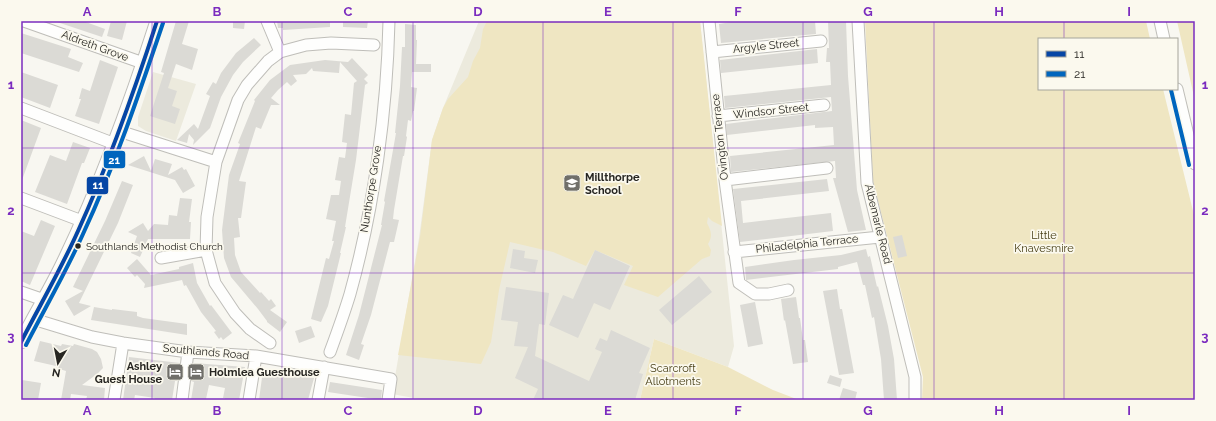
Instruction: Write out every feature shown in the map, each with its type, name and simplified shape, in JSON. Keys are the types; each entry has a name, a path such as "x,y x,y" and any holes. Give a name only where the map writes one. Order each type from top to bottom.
{"street":[{"name":"Aldreth Grove","path":"24,21 143,63"},
{"path":"21,342 65,260 82,221 117,137 157,21"},
{"path":"267,21 280,52"},
{"name":"Nunthorpe Grove","path":"330,352 349,295 366,227 379,148 389,21"},
{"name":"Ovington Terrace","path":"709,21 725,180 739,283 756,294 770,299 788,290"},
{"name":"Albemarle Road","path":"858,21 867,183 915,377 915,400"},
{"path":"1160,21 1164,38"},
{"name":"Argyle Street","path":"712,52 821,41"},
{"path":"270,343 250,328 235,313 215,283 206,250 207,217 216,162 238,100 247,85 268,61 280,52 306,45 331,43 374,45"},
{"path":"1177,90 1195,164"},
{"name":"Windsor Street","path":"718,116 824,105"},
{"path":"21,108 117,137 216,162"},
{"path":"725,180 828,168"},
{"path":"21,198 82,221"},
{"name":"Philadelphia Terrace","path":"734,252 880,236"},
{"path":"161,258 206,250"},
{"path":"21,292 44,300"},
{"name":"Southlands Road","path":"33,319 92,337 123,344 188,352 256,356 391,379 388,400"},
{"path":"114,400 123,344"},
{"path":"182,400 188,352"},
{"path":"250,400 256,356"},
{"path":"318,400 324,367"}],"shaded area":[{"name":"Millthorpe School","path":"479,21 700,21 734,346 728,367 654,339 640,400 425,400 392,394 419,238 432,140 443,108"},
{"path":"153,72 196,84 176,141 146,131 138,126 138,117"}],"green space":[{"name":"Millthorpe School","path":"487,21 700,21 722,226 712,221 708,217 707,223 711,234 708,244 711,250 710,256 702,259 658,297 624,285 633,266 595,250 586,266 553,252 510,242 499,290 491,342 481,364 398,355 420,237 432,140 443,108 448,99 468,77 473,61 480,48 483,29"},
{"name":"Little Knavesmire","path":"865,21 1146,21 1150,38 1038,38 1038,90 1163,90 1195,219 1195,400 922,400 923,377 873,181"},
{"path":"1177,21 1195,21 1195,101"},
{"name":"Scarcroft Allotments","path":"654,339 728,367 773,390 799,400 640,400"}],"building":[{"path":"83,21 105,29 102,37 57,22"},
{"path":"111,21 127,21 122,40 107,36"},
{"path":"176,21 189,21 182,44 198,49 192,70 176,64 168,88 177,91 172,106 180,109 175,124 150,116 164,73 161,72"},
{"path":"233,21 245,21 244,29 233,28"},
{"path":"277,21 330,21 330,27 283,30 283,28 278,28"},
{"path":"343,21 368,21 367,28 343,27"},
{"path":"737,21 815,21 816,34 721,43 719,24"},
{"path":"828,21 846,21 848,76 857,190 866,230 848,232 833,178 836,178 835,161 731,172 730,156 834,145 833,127 815,128 815,125 727,135 726,124 832,111 831,97 725,108 724,96 831,85 830,62 826,62 827,48 829,48"},
{"path":"405,24 416,25 416,64 431,64 431,72 412,72 411,87 417,88 414,111 411,121 408,120 407,137 394,210 393,219 399,220 394,242 390,242 371,315 361,344 364,345 359,360 346,355 359,315 382,225 384,201 396,133 402,47 405,47"},
{"path":"21,33 71,49 68,57 83,63 79,72 21,53"},
{"path":"254,38 261,45 243,62 233,75 221,97 210,128 193,145 194,140 189,134 187,143 177,140 194,124 198,129 210,96 206,94 213,82 216,84 221,73 236,53"},
{"path":"817,49 818,63 721,73 720,60"},
{"path":"352,58 368,75 364,79 368,83 365,85 356,160 341,253 328,306 321,322 311,319 326,258 329,259 334,241 332,241 336,221 326,219 331,195 339,195 341,181 335,180 339,157 345,158 347,143 342,142 345,114 351,115 354,83 357,81 340,62 339,73 313,71 312,68 306,74 293,75 297,81 291,86 287,82 271,98 280,105 271,105 261,129 256,127 239,181 246,182 241,218 238,218 240,237 234,238 235,255 241,272 260,293 261,292 269,301 271,299 276,306 270,310 287,322 280,332 267,322 231,277 224,258 222,230 229,175 240,144 238,143 255,101 254,100 270,80 290,65 325,60 348,62"},
{"path":"100,60 118,67 99,124 75,116 81,99 79,99 82,88 90,91"},
{"path":"21,72 58,85 50,108 21,97"},
{"path":"21,120 41,128 22,180 21,180"},
{"path":"73,142 90,148 84,163 82,163 67,204 35,192 50,155 66,161"},
{"path":"144,156 151,171 155,159 172,164 168,175 182,167 184,170 186,169 195,186 183,193 175,180 128,165"},
{"path":"827,179 829,191 741,201 743,223 831,213 833,231 740,242 733,189"},
{"path":"122,181 133,185 118,223 79,303 91,306 74,316 65,301 83,291 73,287 105,221"},
{"path":"180,198 192,199 189,222 191,222 190,239 148,239 140,257 131,253 137,236 128,232 143,223 148,231 154,224 168,225 169,215 177,216"},
{"path":"41,220 55,226 30,285 21,281 21,231 34,236"},
{"path":"902,235 907,256 898,258 893,237"},
{"path":"513,249 525,251 524,258 538,260 535,273 510,268"},
{"path":"866,249 868,257 870,256 888,326 894,359 897,400 884,400 881,359 874,317 872,318 865,285 863,285 857,262 838,267 838,269 746,280 745,267 841,255"},
{"path":"595,250 630,266 610,310 594,303 578,338 549,325 563,295 573,299"},
{"path":"137,259 151,275 179,269 179,267 193,263 197,283 210,306 211,305 232,333 223,340 221,337 219,339 214,332 216,331 201,312 186,285 184,286 182,280 144,288 145,284 137,275 135,277 127,268"},
{"path":"699,276 712,292 672,325 659,310"},
{"path":"506,287 549,293 545,325 539,324 535,356 589,381 602,352 595,349 600,338 607,341 611,330 650,348 639,373 643,374 635,400 533,400 538,389 515,378 528,347 514,346 518,322 501,320"},
{"path":"837,289 854,373 839,375 823,291"},
{"path":"796,297 808,362 793,364 781,299"},
{"path":"755,302 763,344 748,347 740,305"},
{"path":"94,307 137,312 137,316 143,318 187,324 187,335 91,320"},
{"path":"311,326 315,337 299,343 295,331"},
{"path":"40,341 61,346 62,344 73,346 74,344 97,352 101,359 103,368 82,385 105,388 104,400 86,400 87,396 71,394 70,400 61,400 66,371 56,368 56,366 34,361"},
{"path":"129,357 180,363 172,400 154,400 155,398 135,395 134,400 123,400"},
{"path":"194,363 245,367 239,400 224,400 225,388 209,385 206,399 191,400 194,382 191,381"},
{"path":"263,370 314,378 308,400 259,400"},
{"path":"830,375 842,379 840,387 827,383"},
{"path":"22,380 41,383 38,400 21,400"},
{"path":"330,382 382,390 381,400 328,392"},
{"path":"843,388 857,392 855,400 839,400"}],"transit line":[{"name":"11","path":"21,342 65,259 78,231 120,127 157,21"},
{"name":"21","path":"26,345 70,262 95,208 126,129 163,23"},
{"name":"21","path":"1171,90 1189,165"}],"place":[{"name":"Millthorpe School","path":"572,183"},
{"name":"Southlands Methodist Church","path":"78,246"},
{"name":"Ashley Guest House","path":"175,372"},
{"name":"Holmlea Guesthouse","path":"196,372"}]}
